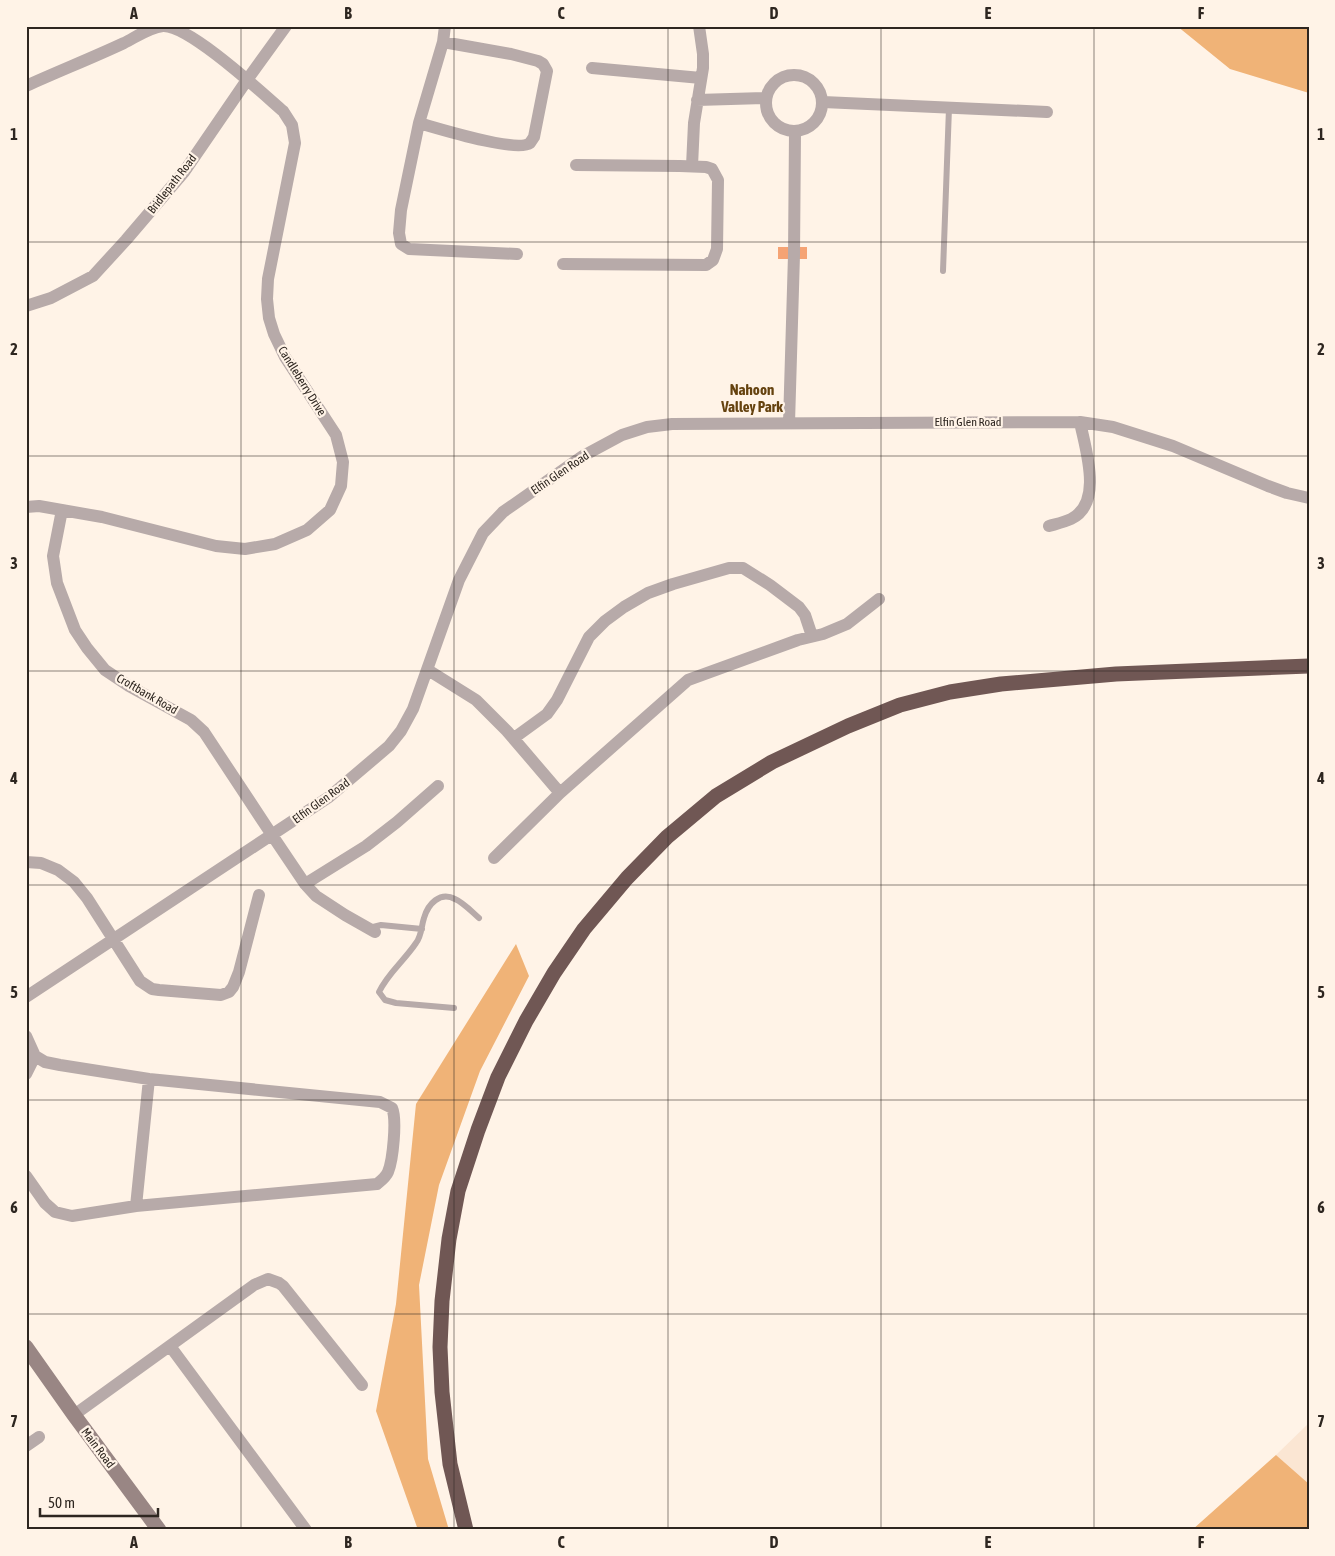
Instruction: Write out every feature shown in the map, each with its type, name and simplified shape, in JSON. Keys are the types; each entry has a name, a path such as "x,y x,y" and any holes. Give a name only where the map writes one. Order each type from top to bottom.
{"highway":[{"path":"466,1530 450,1464 442,1392 440,1347 442,1301 449,1239 458,1190 498,1077 526,1021 554,973 584,929 627,878 667,837 716,796 772,762 848,726 900,705 950,692 1001,684 1116,674 1309,666"}],"main road":[{"name":"Main Road","path":"26,1347 159,1530"}],"street":[{"name":"Candleberry Drive","path":"26,86 154,28 163,26 182,31 205,46 283,111 292,125 295,143 268,279 267,299 269,318 285,357 336,435 343,462 341,486 330,510 307,530 275,544 245,549 216,546 102,517 39,506 26,507"},
{"name":"Bridlepath Road","path":"26,306 51,298 93,276 184,172 286,26"},
{"path":"445,26 443,42 419,123 401,210 399,233 401,244 409,249 517,254"},
{"path":"692,166 694,123 703,54 699,26"},
{"path":"419,123 503,145 524,146 530,143 534,137 547,71 543,64 511,54 443,42"},
{"path":"592,68 701,78"},
{"path":"788,76 804,76 817,86 823,102 822,111 812,126 795,132 787,131 779,128 768,115 766,98 773,84 780,79 788,76"},
{"path":"697,100 766,98"},
{"path":"823,102 1047,112"},
{"path":"789,423 794,255 795,132"},
{"path":"563,264 706,265 715,256 717,249 718,180 712,169 692,166 576,165"},
{"path":"1049,526 1071,519 1080,513 1086,504 1091,477 1080,422"},
{"name":"Elfin Glen Road","path":"26,997 329,797 390,746 413,709 459,580 484,533 503,512 583,456 622,435 647,427 672,424 1080,422 1113,427 1173,446 1287,493 1309,498"},
{"name":"Croftbank Road","path":"62,510 53,556 57,583 75,630 87,648 105,670 129,686 191,720 204,732 305,884 316,896 372,930"},
{"path":"514,738 546,714 557,700 589,637 605,621 648,593 673,584 729,568 743,568 799,607 806,615 812,636"},
{"path":"494,858 560,793 688,680 847,624 879,599"},
{"path":"428,670 476,700 514,738 560,793"},
{"path":"305,884 366,846 438,786"},
{"path":"26,862 41,863 58,870 74,882 87,898 140,982 159,990 221,995 229,992 240,972 259,895"},
{"path":"26,1036 35,1056 45,1062 60,1066 149,1079 380,1102 392,1108 395,1114 395,1129 388,1172 384,1179 377,1184 136,1206 72,1216 56,1212 45,1203 26,1176"},
{"path":"26,1074 35,1056"},
{"path":"136,1206 149,1079"},
{"path":"74,1415 254,1285 268,1279 283,1286 362,1385"},
{"path":"170,1346 306,1530"},
{"path":"26,1446 39,1437"}],"lane":[{"path":"943,271 949,107"},
{"path":"454,1008 396,1003 385,1000 379,992 385,980 417,942 430,904 439,898 454,898 479,918"},
{"path":"372,930 381,925 422,929"}],"shaded area":[{"path":"1177,26 1309,26 1309,93 1230,69"},
{"path":"516,944 529,976 480,1071 439,1185 419,1285 428,1459 449,1530 418,1530 376,1411 396,1304 416,1104"},
{"path":"1309,1423 1309,1484 1276,1455"},
{"path":"1276,1455 1309,1484 1309,1530 1192,1530"}],"building":[{"path":"778,247 807,247 807,259 778,259"}],"district":[{"name":"Nahoon Valley Park","path":"752,398"}]}
